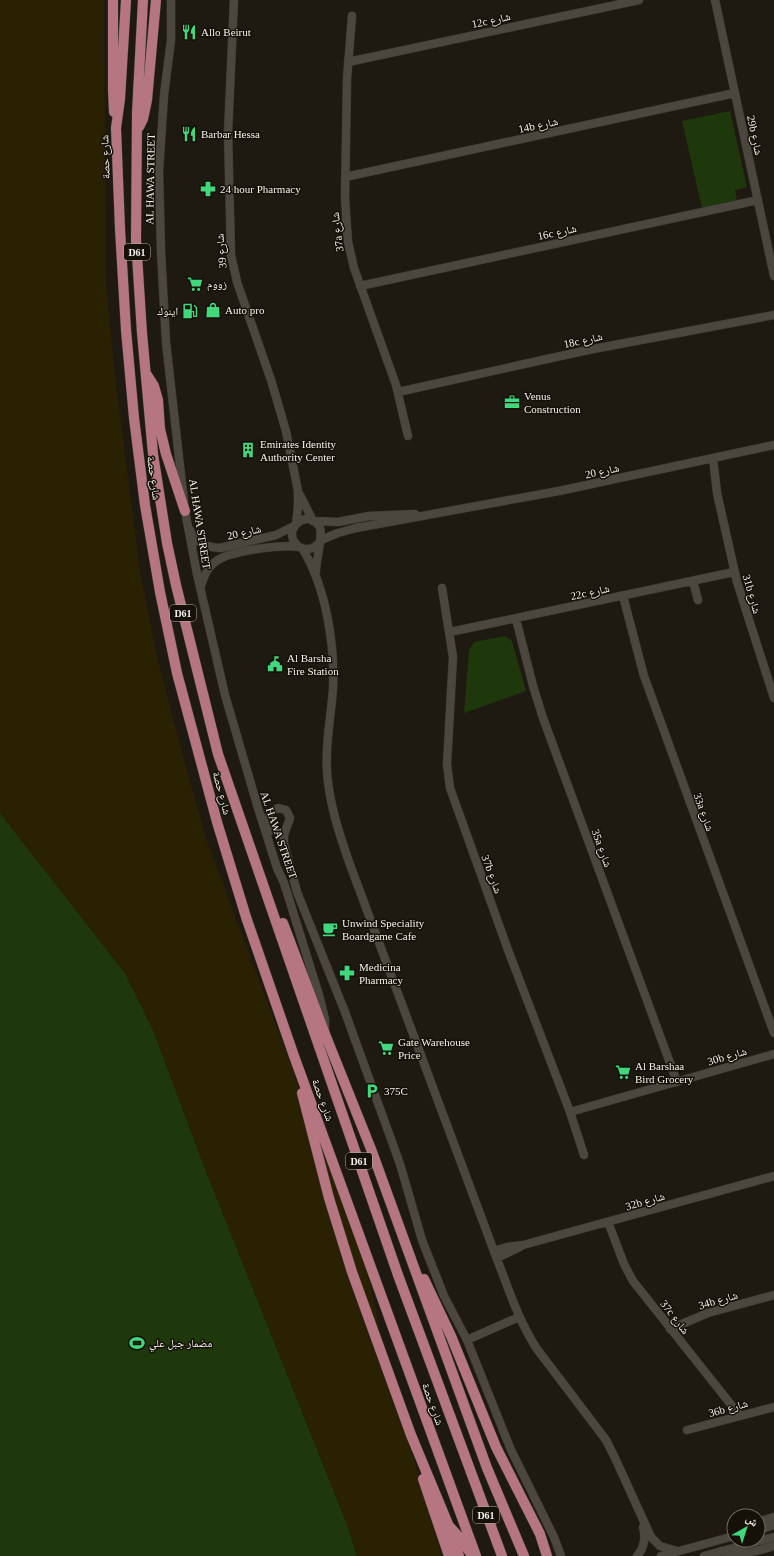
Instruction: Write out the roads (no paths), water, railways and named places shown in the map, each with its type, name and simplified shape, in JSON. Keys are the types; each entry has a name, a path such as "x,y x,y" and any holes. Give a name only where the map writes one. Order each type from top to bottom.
{"main road":[{"path":"113,0 113,88 116,128"},
{"name":"شارع حصة","path":"126,0 120,99 116,128 120,229 129,374 141,476 160,592 177,673 217,822 246,917 294,1056 476,1556"},
{"name":"شارع حصة","path":"143,0 139,55 136,240 153,454 167,543 176,585 218,754 396,1267 502,1556"},
{"path":"137,130 143,119 145,110 156,0"},
{"path":"146,373 154,386 158,400 160,429 166,454 186,515"},
{"name":"شارع حصة","path":"250,847 268,883 408,1249"},
{"path":"294,1056 310,1127 329,1198 352,1272 411,1435 448,1524 459,1556"},
{"path":"408,1249 443,1318 496,1447 514,1485 536,1524 547,1556"},
{"name":"D61","path":"408,1249 476,1440 498,1497 524,1555"},
{"path":"411,1435 418,1464 449,1556"},
{"path":"448,1524 472,1556"}],"street":[{"name":"AL HAWA STREET","path":"171,0 171,40 164,95 159,171 160,238 166,342 186,515 225,695 258,808 277,868 284,884 322,1007 325,1019 325,1034"},
{"name":"شارع 39","path":"234,0 228,133 228,185 232,264 276,395 286,431 298,491 298,507 295,525"},
{"name":"12c شارع","path":"348,62 639,0"},
{"name":"29b شارع","path":"715,0 774,276"},
{"name":"37a شارع","path":"352,16 348,62 345,177 345,213 348,242 360,286 398,392 408,436"},
{"name":"14b شارع","path":"345,177 735,93"},
{"name":"16c شارع","path":"360,286 758,200"},
{"name":"18c شارع","path":"398,392 588,350 774,315"},
{"name":"شارع 20","path":"320,541 356,528 559,491 774,445"},
{"name":"31b شارع","path":"710,459 734,572 774,698"},
{"name":"شارع 39","path":"298,491 313,521"},
{"name":"شارع 20","path":"313,521 338,522 377,516 434,513"},
{"name":"شارع 20","path":"186,515 194,538 211,547 220,548 276,535 295,525"},
{"path":"316,574 300,547 293,539 292,532 295,525 304,520 313,521 319,525 322,530 316,558 316,574 328,622 333,659 333,688 326,758 329,792 334,814 349,862 519,1317 537,1349 606,1440 616,1458 637,1507 654,1540 664,1548 677,1551"},
{"path":"300,547 306,549 314,548 320,541"},
{"name":"شارع 20","path":"201,586 208,569 215,561 224,556 278,545 300,547"},
{"name":"22c شارع","path":"450,632 734,572"},
{"path":"693,581 698,600"},
{"name":"37b شارع","path":"442,588 450,632 454,670 447,764 450,788 503,937 570,1112 584,1155"},
{"name":"33a شارع","path":"623,596 644,676 774,1033"},
{"name":"35a شارع","path":"516,619 533,686 543,718 677,1082"},
{"path":"284,884 268,824 270,812 278,808 284,808 290,815 284,836 284,844 297,892 344,1012 400,1164 414,1214 429,1259 444,1296 467,1340 514,1456 554,1537 561,1556"},
{"name":"30b شارع","path":"570,1112 774,1054"},
{"name":"32b شارع","path":"495,1255 507,1247 523,1246 774,1176"},
{"name":"37c شارع","path":"608,1222 629,1273 639,1289 740,1416"},
{"name":"34b شارع","path":"670,1329 708,1313 774,1295"},
{"path":"467,1340 519,1317"},
{"name":"36b شارع","path":"687,1430 774,1407"},
{"path":"637,1507 645,1537 642,1549 637,1556"},
{"path":"722,1540 726,1537"},
{"path":"704,1556 774,1537"},
{"path":"661,1556 726,1539"},
{"path":"720,1551 733,1555 741,1555 774,1546"}],"place":[{"name":"Allo Beirut","path":"189,32"},
{"name":"Barbar Hessa","path":"189,134"},
{"name":"24 hour Pharmacy","path":"208,189"},
{"name":"زووم","path":"195,284"},
{"name":"Auto pro","path":"213,310"},
{"name":"اينوك","path":"190,311"},
{"name":"Venus Construction","path":"512,402"},
{"name":"Emirates Identity Authority Center","path":"248,450"},
{"name":"Al Barsha Fire Station","path":"275,664"},
{"name":"Unwind Speciality Boardgame Cafe","path":"330,929"},
{"name":"Medicina Pharmacy","path":"347,973"},
{"name":"Gate Warehouse Price","path":"386,1048"},
{"name":"Al Barshaa Bird Grocery","path":"623,1072"},
{"name":"375C","path":"372,1091"},
{"name":"مضمار جبل علي","path":"137,1343"}]}
